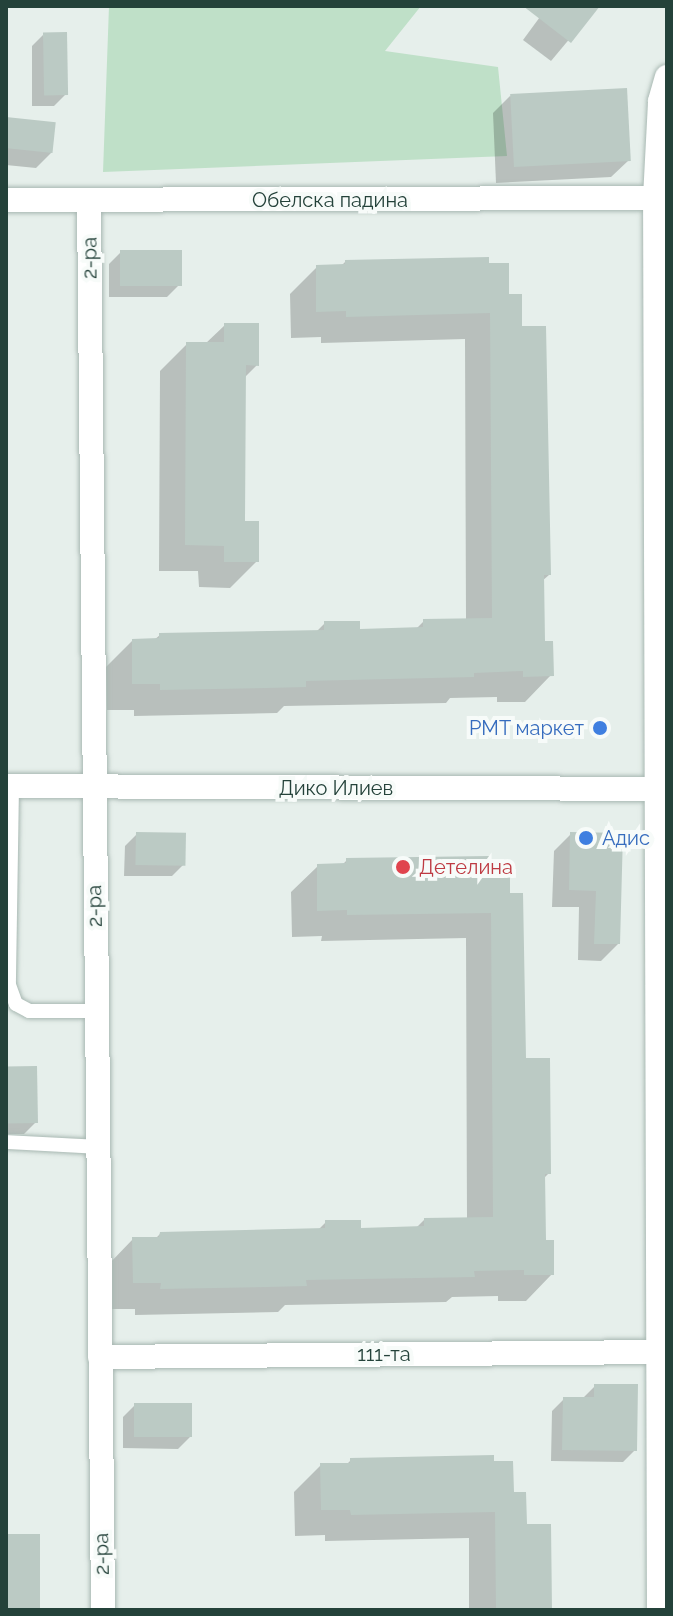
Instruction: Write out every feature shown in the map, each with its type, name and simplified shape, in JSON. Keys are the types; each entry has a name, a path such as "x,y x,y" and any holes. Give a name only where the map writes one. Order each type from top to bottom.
{"street":[{"path":"659,1610 663,1091 655,198 660,101 667,77"},
{"name":"Обелска падина","path":"6,200 655,198"},
{"name":"2-ра","path":"89,201 103,1610"},
{"name":"Дико Илиев","path":"9,786 661,789"},
{"name":"111-та","path":"100,1357 663,1352"}],"lane":[{"path":"9,786 9,985 16,1004 29,1011 97,1011"},
{"path":"6,1142 98,1147"}],"green space":[{"path":"109,6 421,6 385,51 498,67 507,156 103,172"}],"building":[{"path":"523,6 600,6 571,43"},
{"path":"43,32 67,32 68,95 44,95"},
{"path":"627,88 631,161 514,167 510,94"},
{"path":"6,117 56,122 52,153 6,148"},
{"path":"120,250 182,250 182,286 120,286"},
{"path":"489,257 489,263 509,263 509,294 522,294 522,326 546,326 551,575 544,575 545,641 553,641 554,676 523,677 523,671 474,673 474,677 306,681 306,687 266,688 160,690 160,684 132,684 132,639 159,638 159,633 324,630 324,621 360,621 360,629 423,627 423,619 492,618 490,313 346,317 346,311 316,312 316,265 345,264 345,260"},
{"path":"224,323 259,323 259,366 246,365 245,521 259,521 259,562 224,562 224,546 185,545 186,342 224,342"},
{"path":"136,832 186,833 185,866 135,865"},
{"path":"570,832 623,833 620,944 594,944 596,891 569,890"},
{"path":"490,856 490,862 510,862 510,893 523,893 526,1058 550,1058 551,1174 545,1174 546,1240 554,1240 554,1275 524,1275 524,1270 474,1271 475,1277 306,1280 307,1286 267,1287 160,1289 161,1283 133,1283 132,1237 159,1237 160,1232 325,1228 325,1220 361,1220 361,1228 424,1226 424,1218 493,1217 491,913 347,915 347,910 317,911 317,864 346,863 346,858"},
{"path":"37,1066 38,1123 7,1124 6,1067"},
{"path":"594,1384 638,1384 637,1451 562,1450 563,1397 594,1397"},
{"path":"134,1403 192,1403 192,1437 134,1437"},
{"path":"494,1455 494,1461 513,1461 514,1492 526,1492 527,1524 551,1524 552,1610 496,1610 495,1512 351,1515 350,1510 321,1510 320,1463 350,1463 350,1458"},
{"path":"6,1534 40,1534 40,1610 6,1610"}],"place":[{"name":"РМТ маркет","path":"600,728"},
{"name":"Адис","path":"586,838"},
{"name":"Детелина","path":"403,867"}]}
